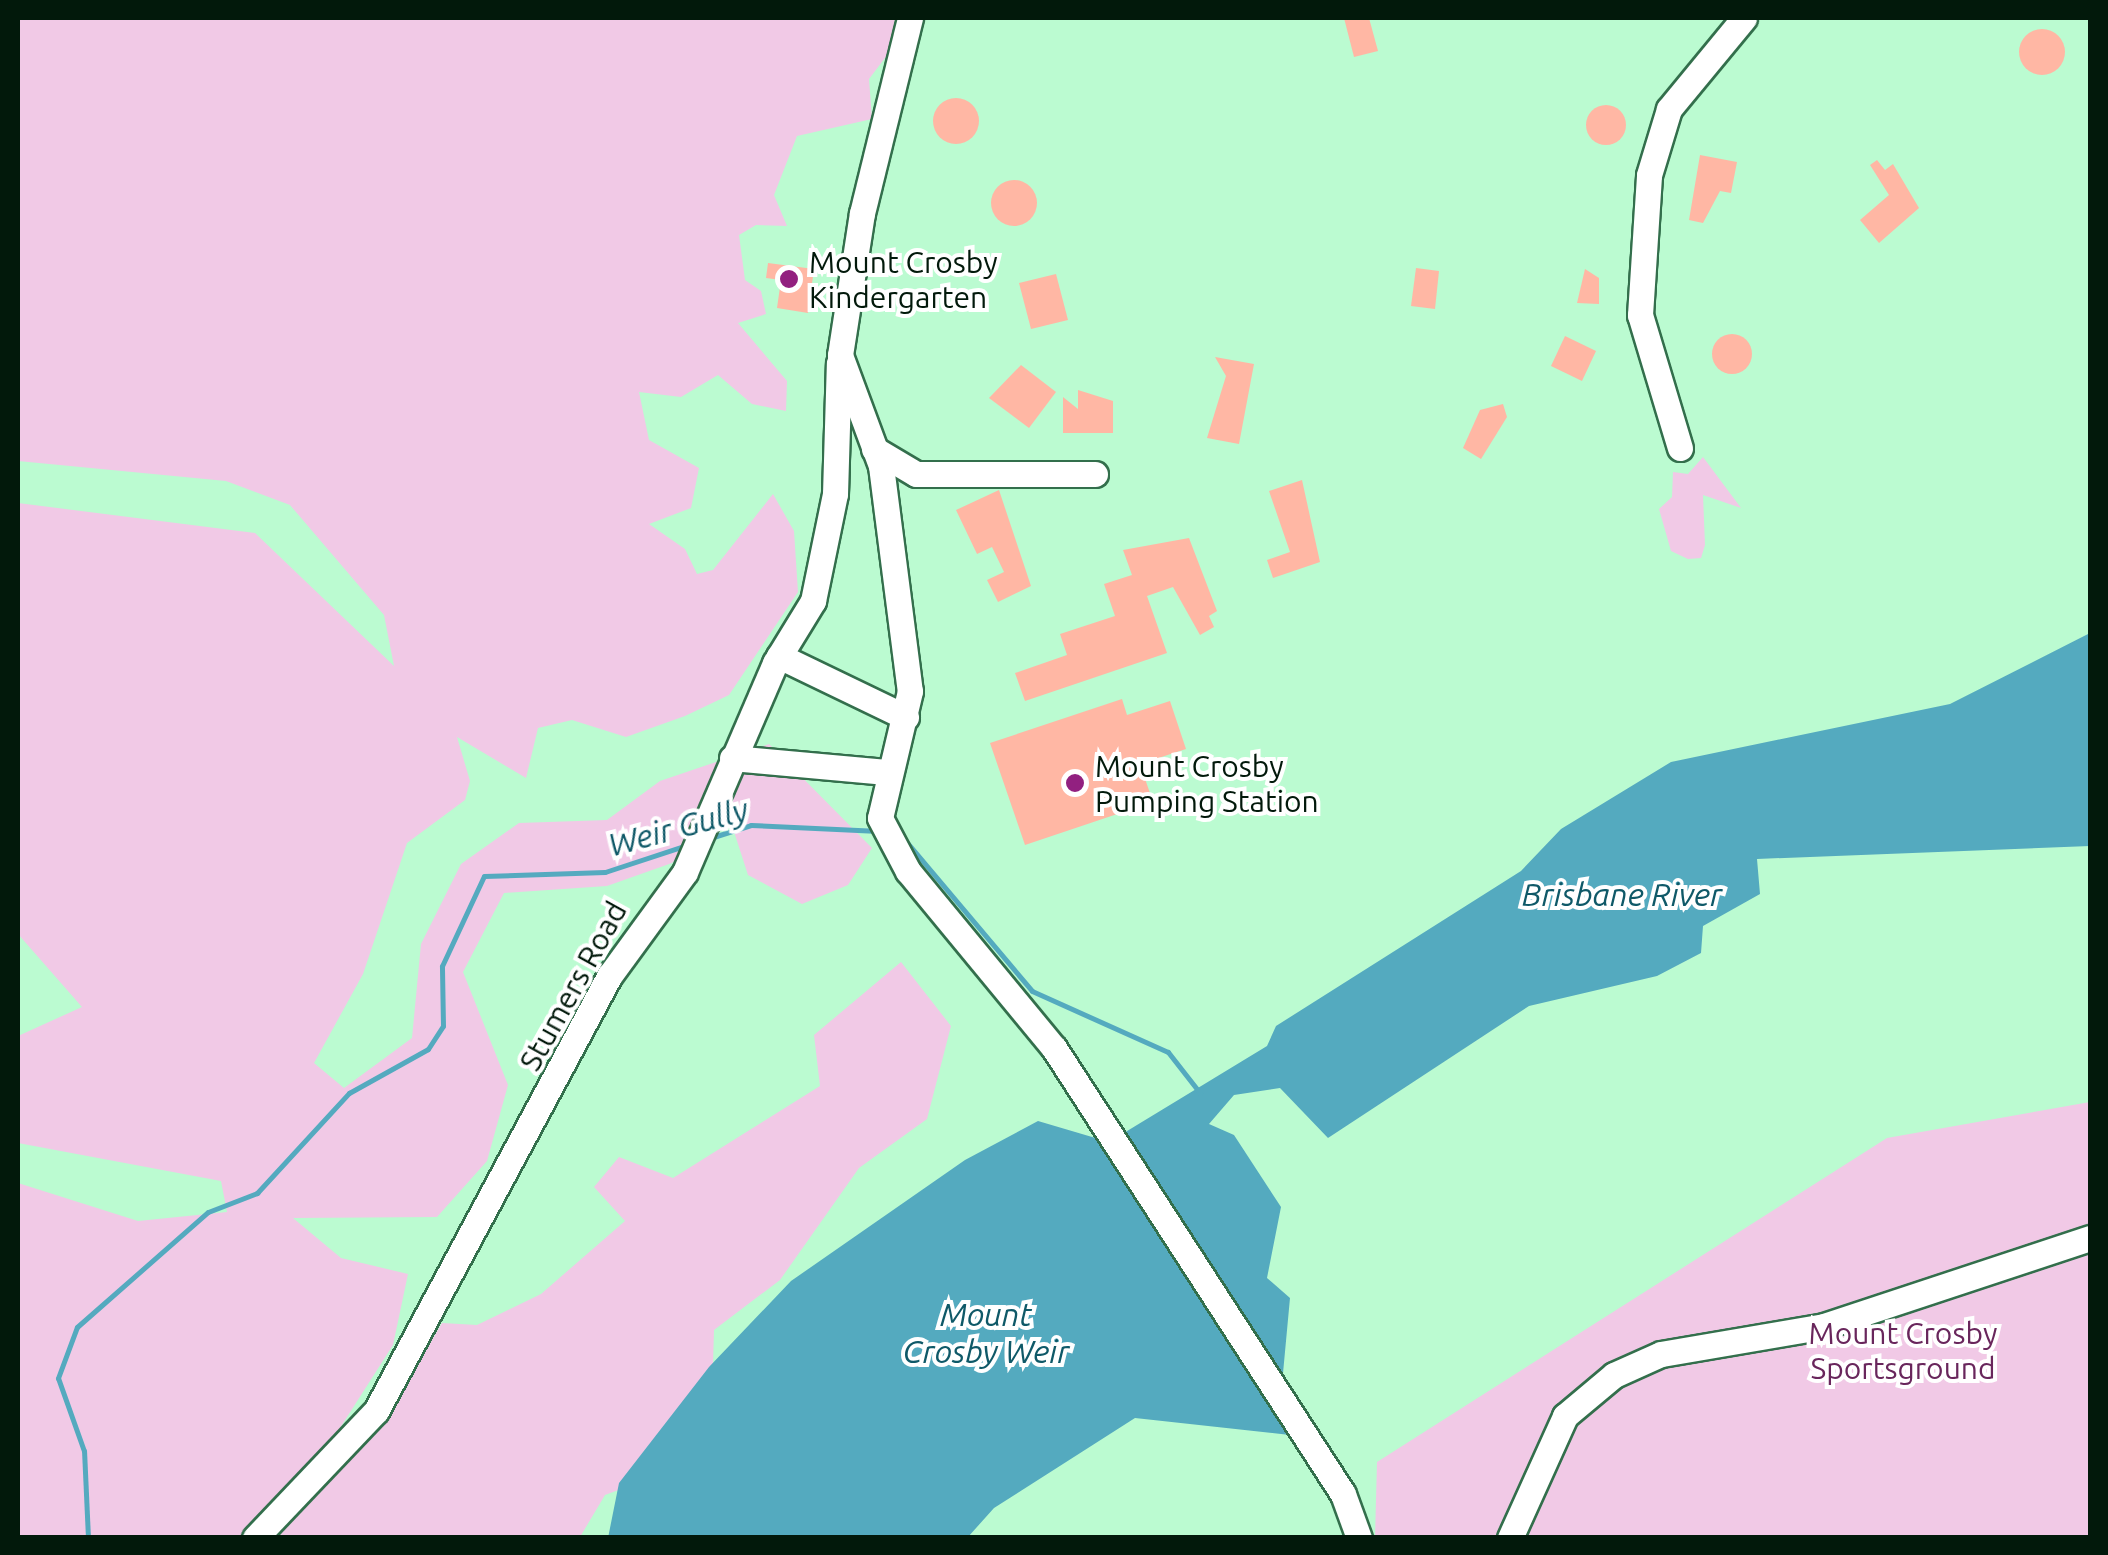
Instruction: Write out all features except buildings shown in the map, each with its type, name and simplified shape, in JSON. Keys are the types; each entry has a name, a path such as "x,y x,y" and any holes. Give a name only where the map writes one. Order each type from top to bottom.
{"street":[{"name":"Stumers Road","path":"255,1538 376,1411 610,975 692,855 779,656 813,601 835,494 840,356 862,213 887,141 910,18"},
{"path":"1680,448 1640,315 1649,175 1669,109 1744,18"},
{"name":"Stumers Road","path":"840,356 874,449 906,717 886,772 884,830 1054,1048 1343,1494 1359,1538"},
{"path":"874,449 916,474 1095,474"},
{"path":"779,656 906,717"},
{"path":"732,758 886,772"},
{"path":"1510,1538 1559,1425 1614,1375 1662,1354 1824,1326 2090,1238"}],"green space":[{"path":"18,18 895,18 891,50 869,79 872,119 797,136 774,195 787,226 756,225 739,235 745,280 761,291 766,314 738,323 787,381 786,411 752,404 718,375 681,397 639,392 649,440 699,468 691,508 649,524 685,549 697,574 713,570 773,494 794,531 798,592 729,695 685,716 626,737 572,720 538,728 526,778 457,737 470,781 465,800 407,843 363,974 314,1063 344,1088 412,1038 421,944 461,864 519,823 607,820 660,781 769,744 872,848 848,885 802,904 748,875 727,810 672,863 607,886 504,893 463,972 508,1085 487,1161 437,1217 293,1218 341,1258 408,1274 393,1345 324,1453 242,1537 18,1537 18,1183 138,1221 227,1212 221,1181 18,1143 18,1036 82,1007 18,934 18,503 255,533 394,666 384,615 290,505 226,481 18,461"},
{"path":"1703,457 1741,508 1703,495 1705,545 1701,558 1688,559 1671,551 1659,509 1672,497 1673,472 1688,474"},
{"path":"901,962 951,1026 927,1119 859,1168 780,1280 714,1330 712,1396 656,1476 605,1495 580,1537 270,1538 381,1427 442,1323 477,1325 541,1294 625,1221 594,1187 619,1157 673,1178 820,1086 814,1035"},
{"name":"Mount Crosby Sportsground","path":"2090,1102 2090,1537 1375,1538 1377,1462 1887,1138"}],"water":[{"path":"2090,633 2090,846 1757,859 1760,894 1703,926 1701,953 1657,976 1529,1006 1328,1138 1280,1088 1234,1095 1209,1124 1234,1135 1281,1207 1267,1278 1290,1298 1282,1384 1290,1435 1135,1418 994,1508 968,1537 608,1538 619,1483 709,1367 791,1281 965,1160 1038,1121 1109,1142 1267,1046 1276,1026 1521,871 1561,829 1671,762 1950,704"}],"waterway":[{"name":"Weir Gully","path":"707,839 751,825 879,831"},
{"name":"Weir Gully","path":"894,827 1032,991 1168,1052 1200,1093"},
{"name":"Weir Gully","path":"88,1538 84,1451 58,1378 77,1327 208,1212 257,1193 349,1093 428,1049 443,1026 442,966 484,876 605,872 687,845"}],"place":[{"name":"Mount Crosby Kindergarten","path":"789,279"},
{"name":"Mount Crosby Pumping Station","path":"1075,783"}],"water label":[{"name":"Brisbane River","path":"1622,894"},
{"name":"Mount Crosby Weir","path":"986,1334"}]}
